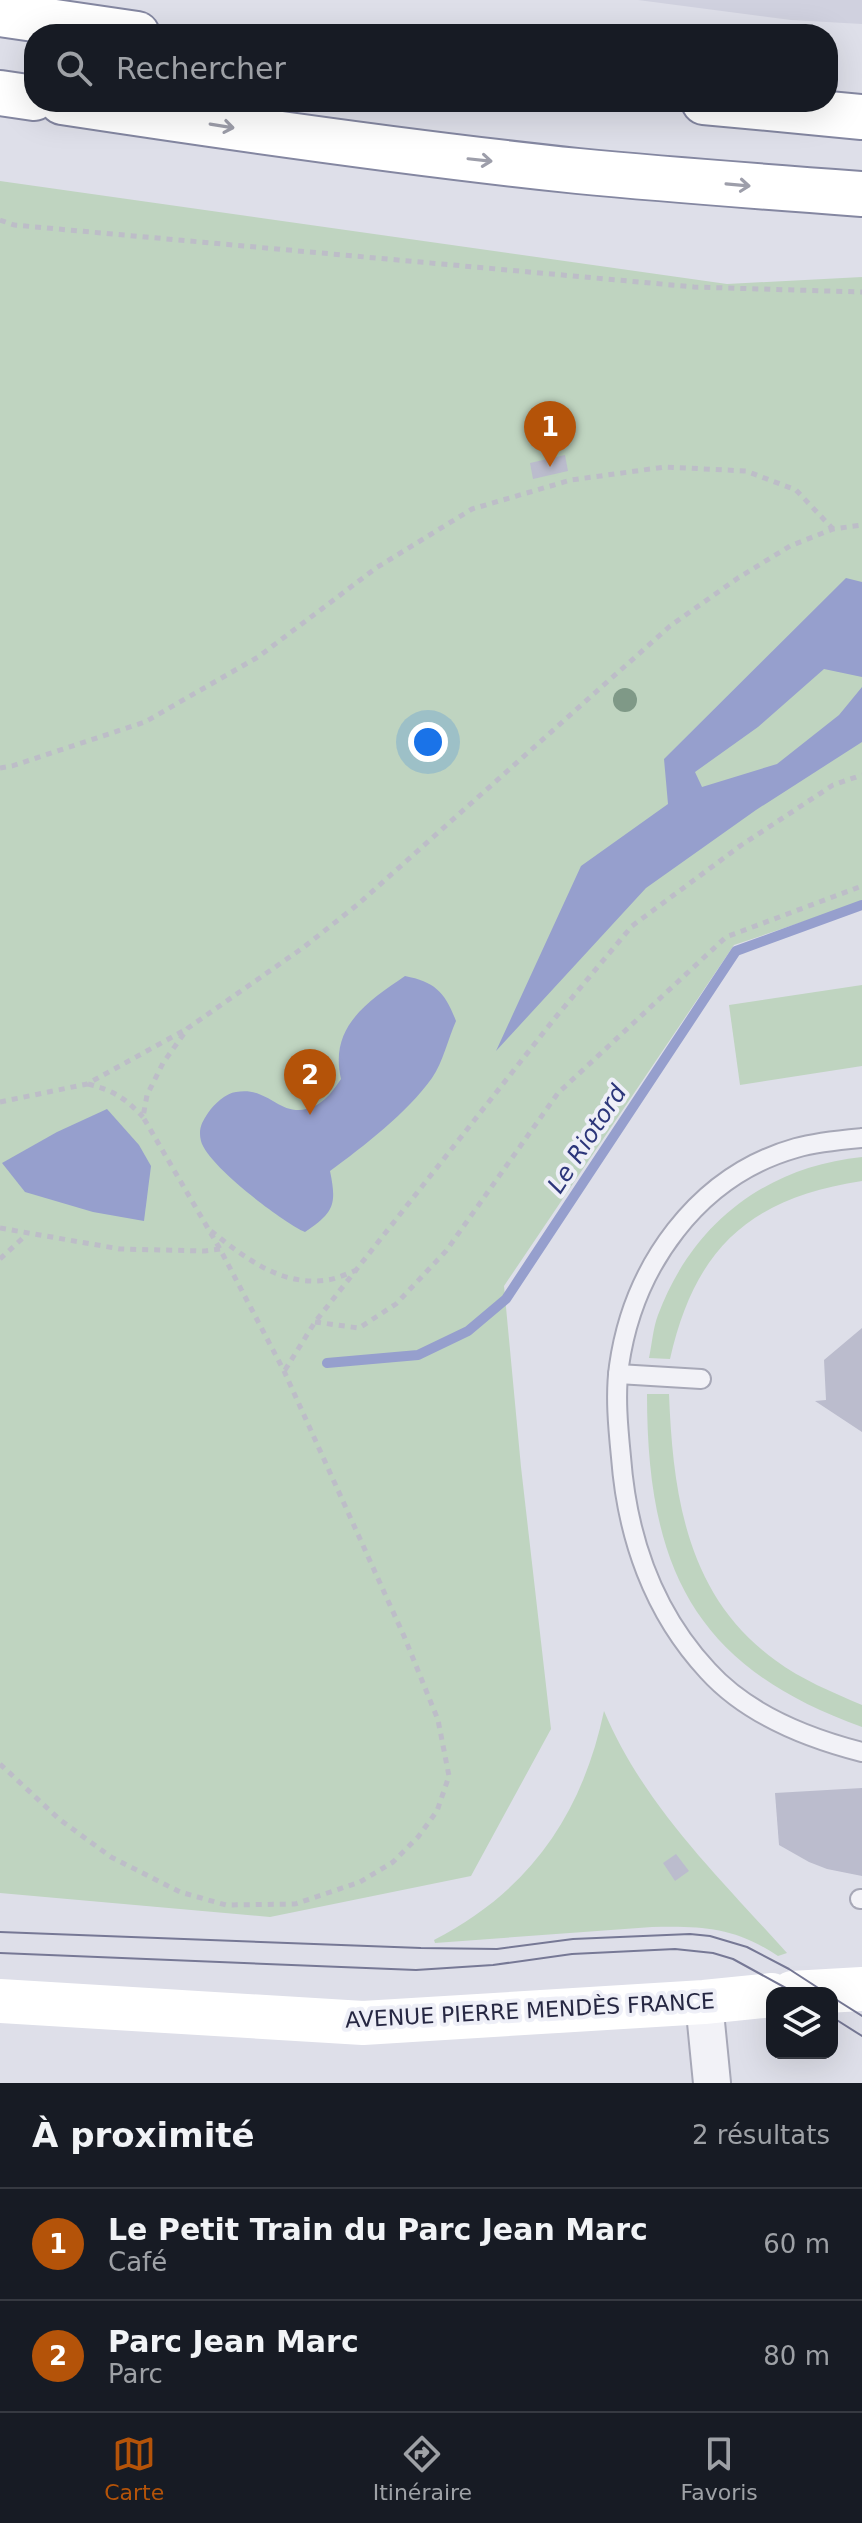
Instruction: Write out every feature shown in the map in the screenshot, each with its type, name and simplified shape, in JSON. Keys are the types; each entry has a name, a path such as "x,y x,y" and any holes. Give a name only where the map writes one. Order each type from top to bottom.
{"main road":[{"path":"0,14 68,24"},
{"path":"0,93 24,97"},
{"path":"129,112 277,134 579,171 862,194"},
{"path":"809,112 862,117"},
{"path":"838,1990 862,1989"},
{"name":"AVENUE PIERRE MENDÈS FRANCE","path":"0,2001 363,2023 766,1996"}],"street":[{"path":"704,2002 712,2083"}],"lane":[{"path":"841,1140 862,1124"},
{"path":"862,1138 795,1148 758,1163 724,1183 698,1204 676,1228 643,1279 624,1341 618,1374 622,1473 633,1530 646,1574 674,1628 709,1672 755,1708 805,1734 862,1752"},
{"path":"618,1374 701,1379"}],"path":[{"path":"0,220 14,225 694,287 862,292"},
{"path":"0,768 145,722 258,657 376,568 472,509 571,480 665,467 746,471 796,490 833,529"},
{"path":"0,1102 87,1084 188,1028 304,947 357,905 670,626 790,546 833,529 862,525"},
{"path":"284,1371 315,1322 555,1018 632,926 740,846 833,785 862,775"},
{"path":"315,1322 359,1328 396,1304 446,1251 558,1093 726,937 862,886"},
{"path":"143,1117 147,1095 163,1063 188,1028"},
{"path":"0,1764 59,1819 111,1857 180,1892 226,1905 295,1904 360,1882 393,1862 418,1837 437,1811 449,1776 438,1720 404,1636 284,1371 220,1249 143,1117 113,1091 87,1084"},
{"path":"0,1228 120,1249 220,1249"},
{"path":"207,1228 244,1257 276,1274 300,1280 327,1280 357,1270"},
{"path":"0,1259 27,1235"}],"shaded area":[{"path":"638,0 862,0 862,24 791,20"}],"green space":[{"path":"0,181 727,284 862,277 862,902 734,945 504,1286 551,1729 471,1876 270,1917 0,1893"},
{"path":"862,985 862,1066 740,1085 729,1005"},
{"path":"862,1157 862,1181 788,1200 733,1235 712,1258 695,1287 681,1320 670,1359 649,1358 656,1320 673,1282 712,1228 736,1206 764,1187 794,1173"},
{"path":"647,1394 669,1394 681,1506 690,1541 704,1575 722,1606 745,1634 775,1660 806,1680 862,1705 862,1727 804,1703 757,1674 720,1641 691,1602 670,1559 657,1510 649,1455"},
{"path":"604,1711 621,1746 662,1809 710,1868 787,1953 778,1956 732,1934 687,1927 435,1943 434,1940 498,1898 546,1846 582,1784"}],"water":[{"path":"846,578 862,582 862,677 824,669 758,727 695,772 702,787 777,764 839,715 862,687 862,742 756,810 646,888 496,1051 581,866 668,804 664,759"},
{"path":"405,976 424,981 438,990 452,1011 456,1021 442,1058 432,1078 410,1104 371,1140 330,1171 333,1192 331,1207 322,1219 305,1232 263,1205 216,1164 201,1141 202,1123 217,1103 236,1092 263,1095 291,1109 306,1109 319,1104 341,1079 341,1045 354,1018"},
{"path":"107,1109 139,1145 151,1166 144,1221 93,1212 25,1192 2,1163 57,1132"}],"building":[{"path":"565,455 568,471 533,479 530,463"},
{"path":"862,1328 862,1432 815,1401 826,1400 824,1360"},
{"path":"862,1788 862,1876 827,1869 779,1845 775,1793"},
{"path":"676,1854 689,1871 675,1881 663,1863"}],"waterway":[{"name":"Le Riotord","path":"327,1363 418,1355 468,1331 506,1299 736,951 862,905"}],"tram line":[{"path":"0,1932 497,1949 573,1939 690,1934 710,1936 747,1947 817,1987"},
{"path":"0,1953 416,1970 493,1965 572,1954 675,1949 713,1953 733,1959 784,1987"},
{"path":"838,2001 862,2016"},
{"path":"838,2021 862,2036"}],"place":[{"name":"Le Petit Train du Parc Jean Marc","path":"550,467"},
{"name":"Parc Jean Marc","path":"310,1115"}]}
